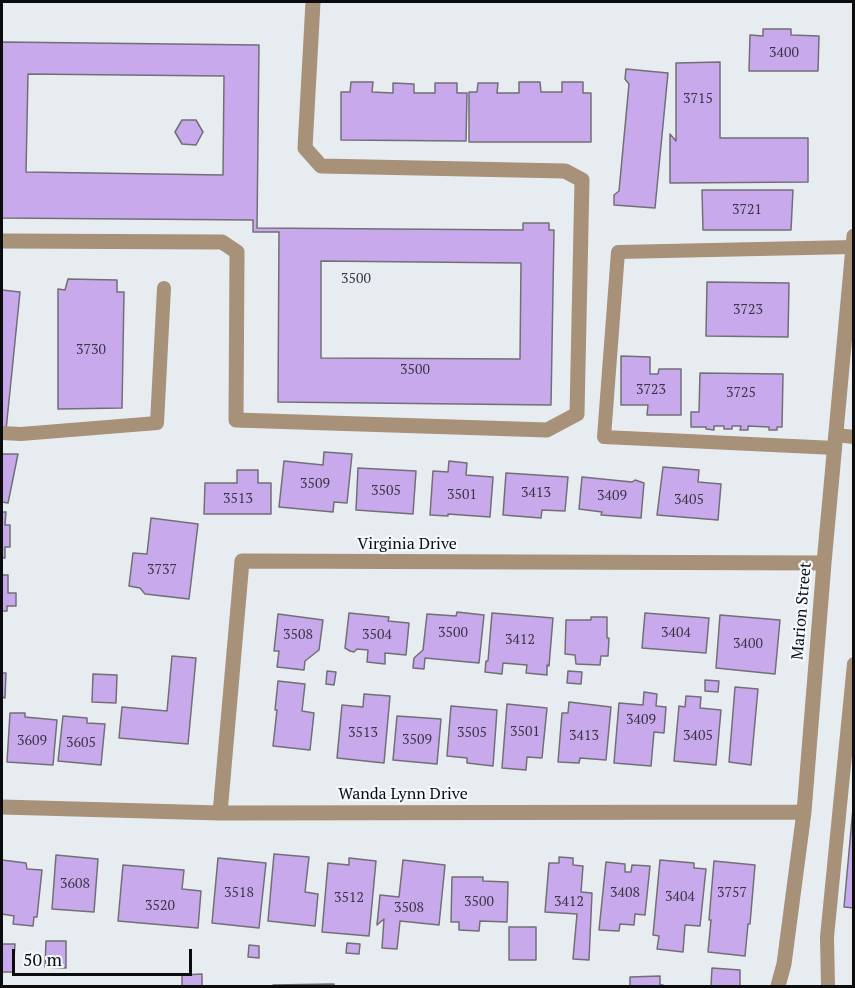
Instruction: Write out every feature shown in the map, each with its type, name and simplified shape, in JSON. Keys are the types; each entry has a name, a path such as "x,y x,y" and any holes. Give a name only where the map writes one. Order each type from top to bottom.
{"street":[{"path":"2,241 222,242 237,252 236,420 547,430 577,414 582,180 565,171 321,166 305,148 313,2"},
{"name":"Marion Street","path":"778,987 784,964 804,812 853,242"},
{"name":"Virginia Drive","path":"220,813 242,561 824,562"},
{"name":"Wanda Lynn Drive","path":"2,807 220,813 804,812"}],"lane":[{"path":"853,242 618,252 604,437 835,442 854,437"},
{"path":"2,433 21,434 157,423 164,288"},
{"path":"828,987 827,937 854,664"}],"building":[{"path":"763,29 791,29 791,35 819,36 818,71 749,71 750,35 763,36"},
{"path":"2,42 259,45 257,228 523,230 523,223 549,223 549,230 554,230 551,405 278,402 279,232 253,232 253,220 2,218","holes":["28,74 224,76 223,175 26,172","321,261 521,263 520,359 321,358"]},
{"path":"720,62 720,138 808,138 808,182 670,183 670,134 676,141 676,63"},
{"path":"626,69 668,73 655,208 614,205 614,195 619,191 629,84 625,79"},
{"path":"351,82 373,82 372,92 393,93 393,83 414,84 414,93 435,93 435,83 457,83 457,93 467,93 466,141 341,140 341,92 350,92"},
{"path":"519,82 540,82 541,92 562,92 562,82 583,82 583,93 591,93 591,142 469,142 469,92 477,92 478,83 498,83 497,93 519,93"},
{"path":"182,120 196,120 203,132 196,145 182,144 175,132"},
{"path":"702,190 793,190 791,230 703,230"},
{"path":"68,279 117,280 117,292 124,292 122,408 58,409 58,289 65,290"},
{"path":"707,282 789,283 788,337 706,336"},
{"path":"2,290 20,292 6,430 2,430"},
{"path":"621,356 650,357 650,374 658,374 659,369 681,369 681,415 647,415 648,405 621,405"},
{"path":"700,373 783,374 782,427 769,430 769,427 748,426 748,430 740,430 741,426 724,429 724,426 714,426 714,430 706,429 706,427 691,427 691,412 699,412"},
{"path":"324,452 352,454 347,503 334,502 333,512 279,507 284,461 323,465"},
{"path":"2,454 18,454 8,503 2,502"},
{"path":"449,461 467,463 466,475 493,477 490,517 430,515 433,471 448,472"},
{"path":"663,467 699,470 698,482 721,484 718,520 657,515"},
{"path":"358,468 416,471 413,514 356,510"},
{"path":"237,470 258,470 258,483 271,483 271,514 204,514 205,483 237,483"},
{"path":"506,473 568,477 565,511 542,510 541,518 503,515"},
{"path":"582,477 632,482 635,480 644,483 641,518 601,515 602,512 579,509"},
{"path":"2,512 6,512 5,525 10,525 10,547 5,547 5,558 2,558"},
{"path":"151,518 198,524 189,599 145,594 140,588 129,586 133,553 147,554"},
{"path":"2,575 8,575 8,593 16,593 16,606 7,606 7,611 2,611"},
{"path":"457,612 484,615 479,663 425,658 424,669 413,668 414,658 423,650 427,614 456,616"},
{"path":"349,613 389,617 388,621 409,623 406,655 385,653 385,664 367,662 368,650 357,649 354,652 345,648"},
{"path":"492,613 553,618 547,675 526,673 527,665 503,663 502,674 485,672"},
{"path":"645,613 709,618 706,653 642,648"},
{"path":"278,614 323,620 319,650 305,661 304,670 277,667 279,651 274,651"},
{"path":"720,615 780,620 775,674 716,668"},
{"path":"591,617 607,617 608,656 601,656 600,665 576,664 575,655 565,654 566,620 591,620"},
{"path":"172,656 196,658 188,744 119,738 122,707 167,711"},
{"path":"327,671 336,672 334,685 326,684"},
{"path":"568,671 582,672 581,684 567,683"},
{"path":"2,673 6,673 5,698 2,697"},
{"path":"93,674 117,675 116,703 92,702"},
{"path":"705,680 719,681 718,692 705,691"},
{"path":"278,681 305,684 302,711 314,713 310,750 273,746"},
{"path":"735,687 758,689 751,765 729,762"},
{"path":"644,692 657,694 656,706 666,707 664,733 654,732 651,766 614,763 619,703 643,705"},
{"path":"364,694 390,696 384,763 337,758 342,705 363,707"},
{"path":"686,696 701,697 700,708 721,710 716,765 674,761 679,706 685,707"},
{"path":"569,702 611,707 606,760 580,758 579,763 558,762 562,713 568,713"},
{"path":"507,704 547,708 542,758 527,757 526,770 502,768"},
{"path":"451,706 497,710 493,766 467,763 467,758 447,756"},
{"path":"10,713 25,713 25,717 57,720 53,765 7,762"},
{"path":"63,716 87,718 87,723 105,724 101,765 58,761"},
{"path":"397,716 441,719 437,764 393,760"},
{"path":"854,797 854,908 844,907"},
{"path":"274,854 309,857 305,892 318,894 315,926 268,921"},
{"path":"56,855 98,859 94,912 52,909"},
{"path":"559,857 573,858 573,865 583,866 581,892 592,893 589,960 573,959 577,914 545,912 549,863 559,863"},
{"path":"218,858 266,863 259,928 212,923"},
{"path":"349,858 376,861 369,936 322,932 328,863 349,865"},
{"path":"2,860 26,863 27,869 42,870 37,917 34,917 33,926 13,924 14,916 2,914"},
{"path":"403,860 445,865 439,925 400,921 397,949 382,948 384,919 377,925 380,895 399,897"},
{"path":"660,860 694,863 694,868 706,869 700,926 685,925 683,952 657,949 659,936 653,935"},
{"path":"714,861 755,865 745,956 708,952"},
{"path":"606,862 625,864 625,872 631,872 632,865 650,866 645,915 635,914 634,925 620,924 619,931 599,930"},
{"path":"123,865 184,870 182,889 201,891 198,928 118,921"},
{"path":"452,877 483,877 483,881 508,882 507,922 480,921 479,931 459,930 459,922 451,922"},
{"path":"509,927 536,927 536,960 509,960"},
{"path":"46,941 66,941 66,968 45,967"},
{"path":"347,943 360,944 359,954 346,953"},
{"path":"2,944 15,944 13,972 2,972"},
{"path":"249,945 259,946 259,958 248,957"},
{"path":"712,968 740,970 740,986 711,986"},
{"path":"202,974 202,986 182,986 182,975"},
{"path":"660,976 660,985 663,986 630,986 630,977"},
{"path":"334,984 334,986 273,986 273,985"}]}
